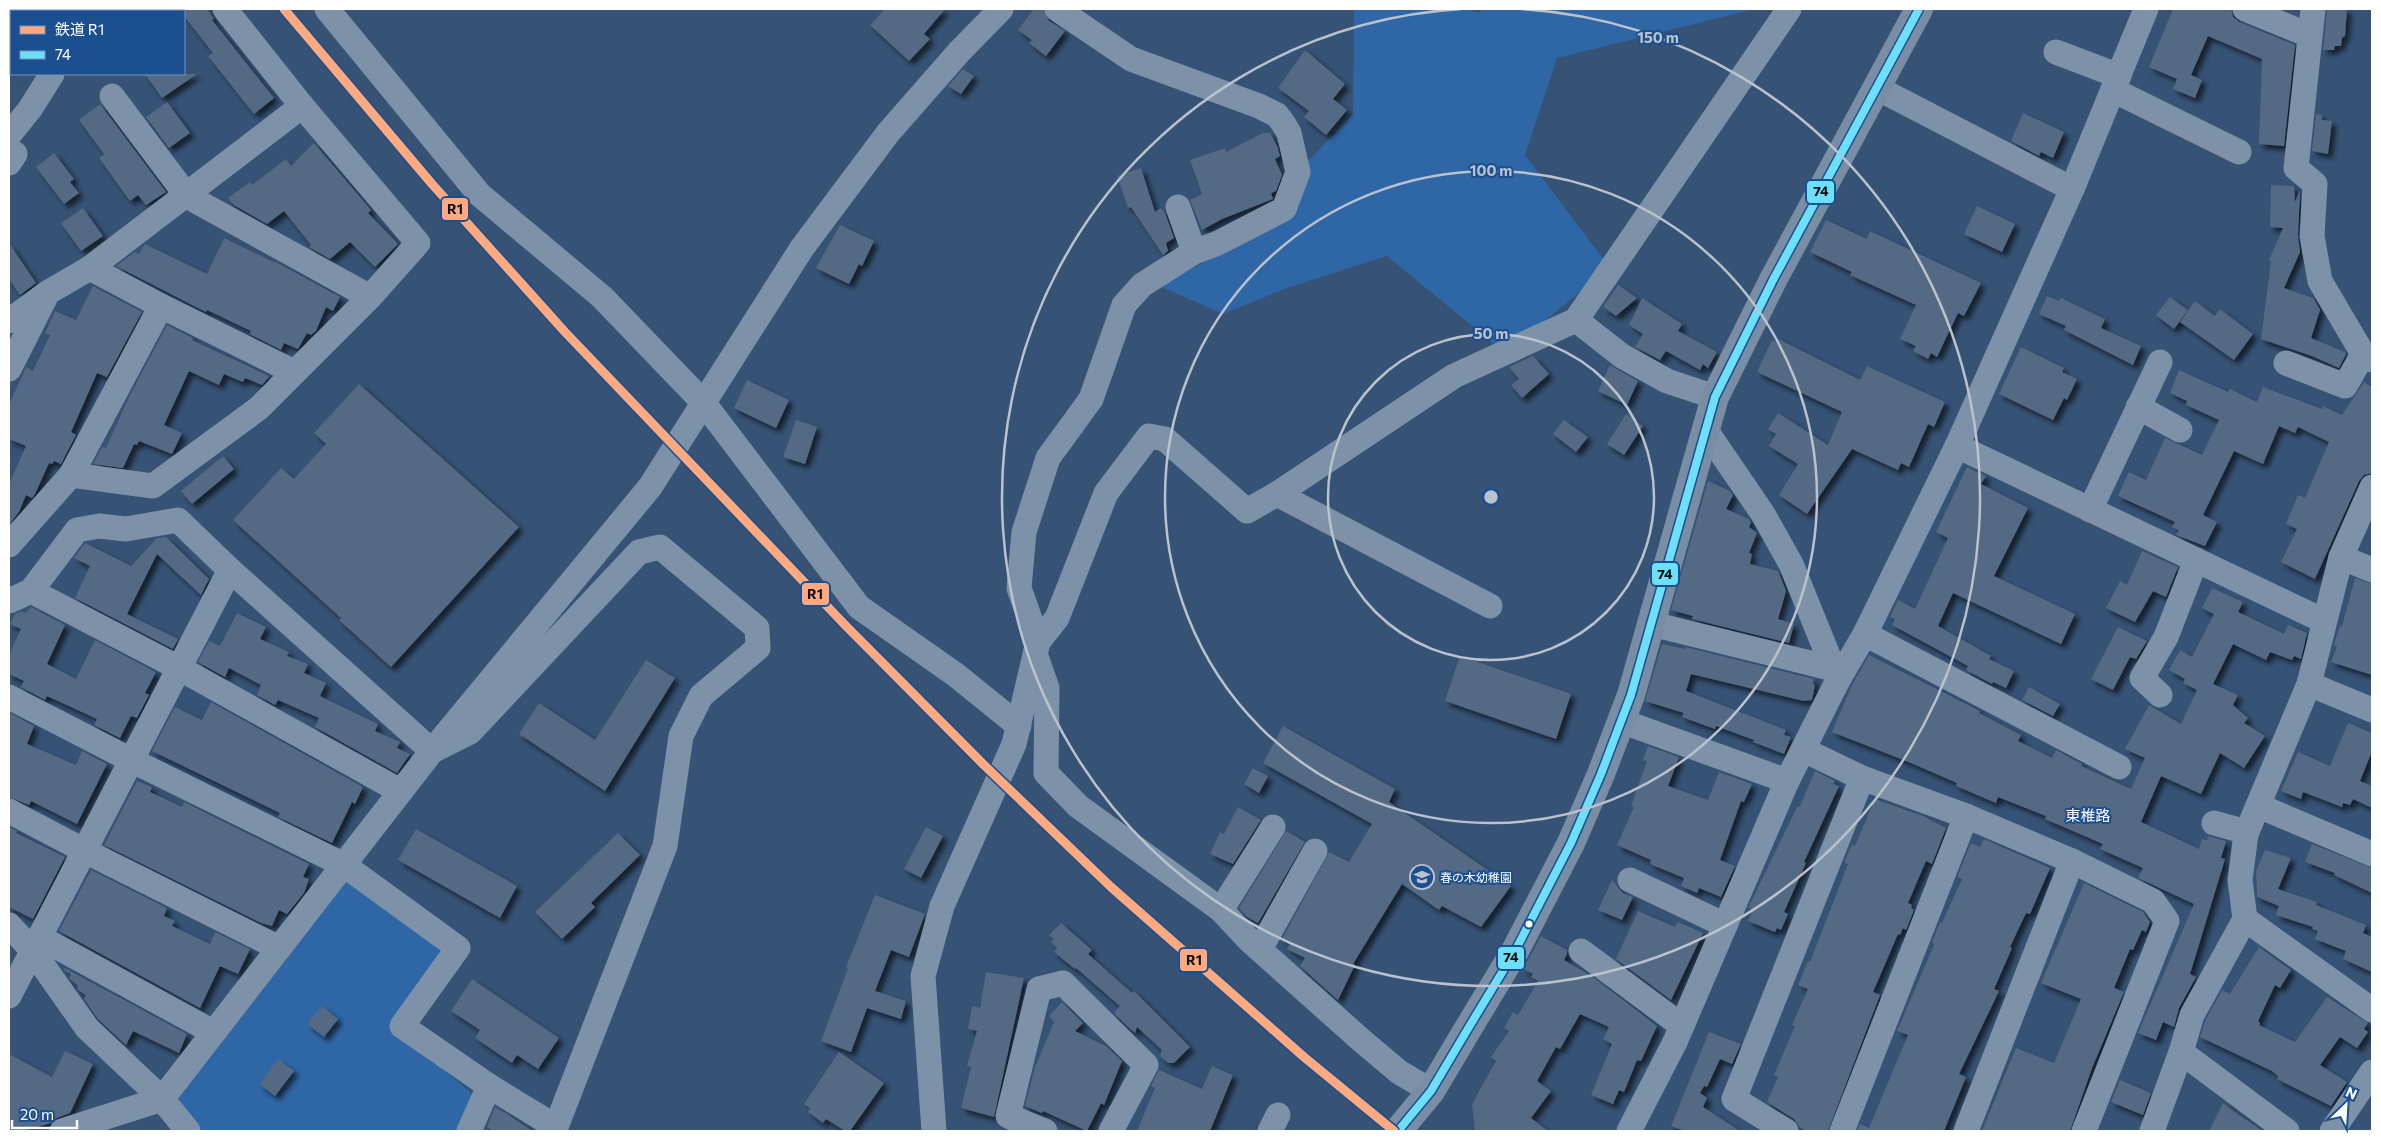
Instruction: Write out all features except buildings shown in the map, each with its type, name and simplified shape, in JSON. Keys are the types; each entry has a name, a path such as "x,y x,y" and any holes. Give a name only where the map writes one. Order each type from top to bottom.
{"main road":[{"path":"1398,1131 1431,1091 1515,951 1572,844 1621,721 1652,624 1715,397 1773,280 1919,9"}],"street":[{"path":"71,475 154,486 259,408 370,297 418,242 302,106 225,9"},
{"path":"327,9 479,194 602,297 703,402 859,607 956,675 1019,726"},
{"path":"62,1131 162,1099 400,791 650,487 802,248 888,133 959,52 1001,9"},
{"path":"1058,9 1131,59 1259,106 1277,115 1284,123 1289,134 1298,172 1284,209 1218,243 1194,252 1142,285 1124,305 1091,399 1048,458 1024,532 1019,588 1046,688 1046,774 1078,806 1221,910 1260,949 1399,1072 1431,1091"},
{"path":"934,1131 923,976 942,906 1014,744 1036,648 1057,618 1106,493 1149,436 1165,439 1247,511 1277,494 1454,376 1576,320 1789,9"},
{"path":"1639,1125 1787,781 1804,750 1836,674 1864,634 1957,446 2072,189 2146,9"},
{"path":"2245,9 2310,35"},
{"path":"2286,363 2345,386 2368,357 2320,281 2312,236 2315,184 2296,168 2313,9"},
{"path":"2056,52 2116,83 2238,152"},
{"path":"9,134 30,109 51,75"},
{"path":"1877,88 2072,189"},
{"path":"112,96 187,196 370,297"},
{"path":"9,321 47,293 90,268 187,196 302,106"},
{"path":"9,150 15,154 9,163"},
{"path":"1178,207 1194,252"},
{"path":"90,268 161,306 294,372"},
{"path":"9,369 47,293"},
{"path":"9,545 71,475 161,306"},
{"path":"1576,320 1622,356 1667,381 1715,397"},
{"path":"2090,510 2160,362"},
{"path":"2138,407 2180,430"},
{"path":"1706,429 1763,514 1791,564 1836,674"},
{"path":"1957,446 2324,621"},
{"path":"2152,1131 2181,1052 2192,1015 2245,919 2240,880 2247,832 2310,684 2341,557 2372,487"},
{"path":"1277,494 1490,606"},
{"path":"400,791 178,668 20,596 76,530 99,526 126,529 178,520 230,570 432,751"},
{"path":"9,697 131,760 344,864 458,948 402,1026 489,1086 556,1127 665,846 681,736 701,696 758,648 757,628 660,547 639,552 470,732 432,751"},
{"path":"2341,557 2372,570"},
{"path":"2160,695 2142,678 2166,637 2196,560"},
{"path":"9,996 230,570"},
{"path":"1652,624 1836,674"},
{"path":"1864,634 2119,767"},
{"path":"2310,684 2372,710"},
{"path":"1621,721 1787,781"},
{"path":"1804,750 1862,778 1966,816 2072,861 2153,901 2167,921 2084,1131"},
{"path":"1786,1131 1734,1099 1862,778"},
{"path":"2259,806 2372,854"},
{"path":"9,811 279,948"},
{"path":"1842,1131 1966,816"},
{"path":"2214,823 2247,832"},
{"path":"1221,910 1273,827"},
{"path":"1260,949 1315,851"},
{"path":"1966,1131 2072,861"},
{"path":"1630,880 1725,925"},
{"path":"2245,919 2372,1010"},
{"path":"9,924 35,943 214,1032"},
{"path":"35,943 87,1028 162,1099 188,1131"},
{"path":"1580,952 1682,1026"},
{"path":"1044,1131 1008,1116 1039,989 1063,983 1146,1065 1111,1131"},
{"path":"2181,1052 2287,1131"},
{"path":"2332,1131 2372,1072"},
{"path":"469,1131 489,1086"}],"shaded area":[{"path":"1354,9 1470,9 1479,13 1482,9 1755,9 1557,58 1525,155 1610,268 1505,353 1387,256 1290,287 1223,314 1157,285 1284,223 1305,164 1353,115"},
{"path":"344,865 440,947 439,964 403,1013 389,1022 472,1094 456,1131 202,1131 186,1121 175,1085"}],"rail line":[{"name":"R1","path":"284,9 432,184 565,332 847,627 983,764 1111,887 1304,1057 1394,1131"}],"transit line":[{"name":"74","path":"1398,1131 1431,1091 1515,951 1571,843 1601,774 1631,695 1715,397 1773,280 1919,9"}],"place":[{"name":"春の木幼稚園","path":"1422,877"}],"district":[{"name":"東椎路","path":"2088,815"}]}
